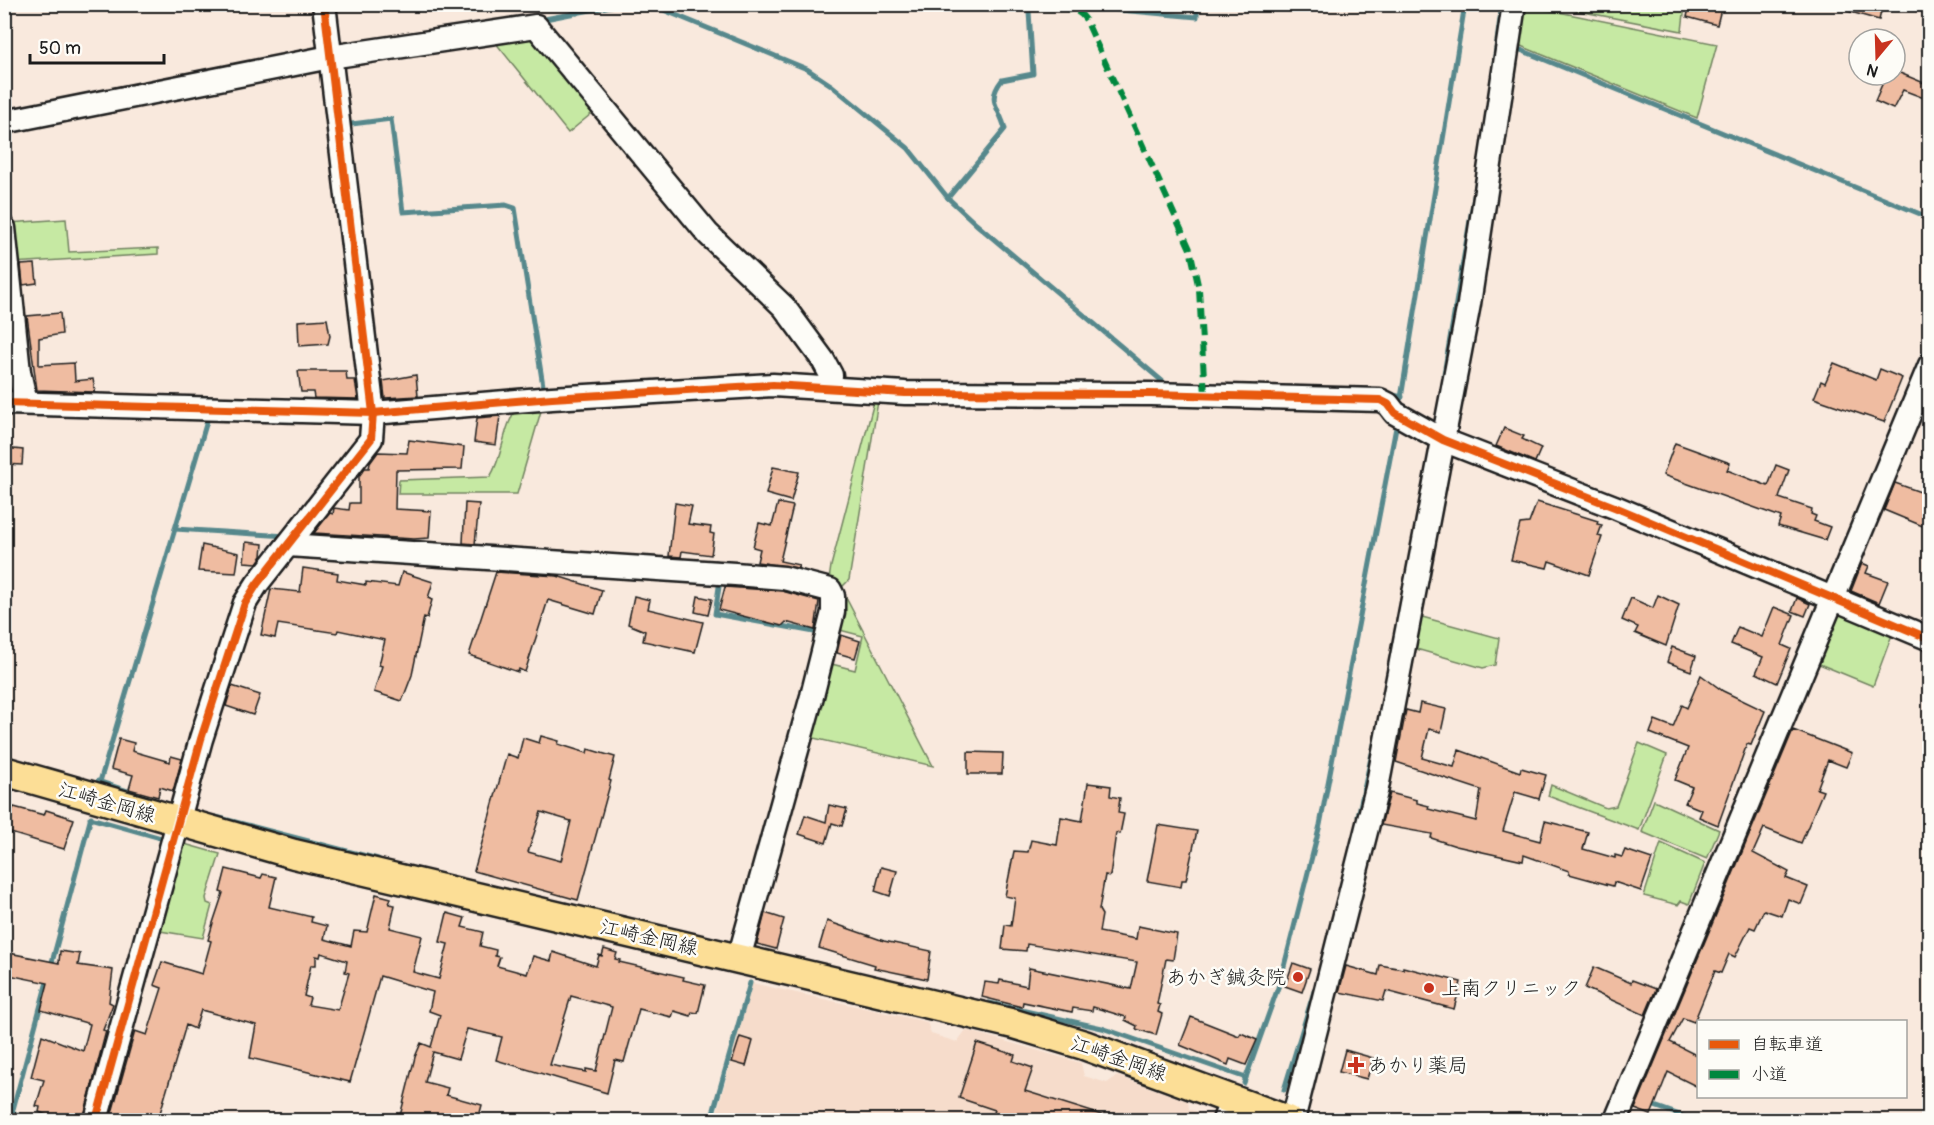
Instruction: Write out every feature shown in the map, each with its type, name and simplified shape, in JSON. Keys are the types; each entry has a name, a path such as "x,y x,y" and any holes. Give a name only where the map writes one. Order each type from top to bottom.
{"main road":[{"name":"江崎金岡線","path":"4,771 182,813 294,854 741,951 1014,1024 1084,1045 1228,1110 1287,1120"}],"street":[{"path":"96,1120 201,739 245,603 256,584 371,439 372,410 325,58 324,4"},
{"path":"1293,1120 1377,788 1469,304 1514,4"},
{"path":"4,122 325,58 536,26 708,234 779,301 823,360 830,381"},
{"path":"4,228 19,372 13,403 372,410 830,381 905,393 1150,394 1380,400 1388,404 1398,415 1443,441 1617,508 1929,639"},
{"path":"1616,1120 1827,598 1929,365"},
{"path":"292,539 735,574 784,579 830,590 833,596 832,612 815,686 741,951"}],"shaded area":[{"path":"752,983 927,1022 931,1034 957,1042 966,1030 1081,1063 1084,1076 1107,1083 1117,1076 1188,1101 1189,1109 1220,1120 715,1120"}],"green space":[{"path":"1524,5 1717,44 1697,118 1516,44"},
{"path":"1547,5 1685,5 1682,31"},
{"path":"531,30 596,110 568,133 491,37"},
{"path":"66,219 69,252 158,248 158,254 12,263 8,223"},
{"path":"876,394 879,395 849,580 841,588 836,581 829,580 831,566"},
{"path":"543,404 517,494 398,494 399,480 490,477 495,469 509,423 518,406"},
{"path":"842,590 933,766 805,736 824,662 855,670 863,636 832,628"},
{"path":"1843,611 1893,632 1873,686 1817,663 1836,616"},
{"path":"1415,615 1499,638 1495,665 1483,668 1409,647"},
{"path":"1639,743 1667,755 1639,830 1548,796 1551,785 1606,808 1616,806"},
{"path":"1654,800 1719,830 1707,859 1642,832"},
{"path":"181,843 220,854 206,898 207,903 212,905 203,938 160,931 157,927"},
{"path":"1661,843 1705,863 1689,904 1681,901 1678,905 1644,896"}],"building":[{"path":"1690,4 1721,9 1717,25 1687,17"},
{"path":"1840,4 1883,4 1879,20 1840,9"},
{"path":"1907,76 1929,85 1929,100 1903,90 1893,109 1875,101 1881,87 1907,87"},
{"path":"35,264 37,283 23,285 21,265"},
{"path":"60,313 62,334 39,338 39,365 74,363 75,381 93,379 95,392 37,390 27,316"},
{"path":"327,319 330,336 328,344 299,346 298,321"},
{"path":"1834,363 1876,380 1880,369 1902,378 1884,422 1814,398 1821,381 1825,383"},
{"path":"298,371 346,371 347,380 355,380 358,399 314,398 313,392 301,392"},
{"path":"416,375 418,396 385,398 383,381"},
{"path":"500,416 496,445 474,442 477,418"},
{"path":"1504,428 1524,436 1522,439 1541,448 1535,462 1496,446"},
{"path":"409,440 464,447 462,469 396,470 395,509 431,511 429,538 314,533 330,513 333,514 334,508 349,510 350,503 359,503 359,476 365,468 369,468 378,452 407,453"},
{"path":"1675,443 1730,463 1727,470 1768,486 1776,465 1789,470 1779,498 1812,509 1811,514 1816,516 1814,521 1830,527 1825,540 1778,526 1781,517 1663,475"},
{"path":"4,448 23,450 22,465 4,464"},
{"path":"773,467 799,472 791,501 766,494"},
{"path":"1895,483 1929,495 1929,518 1925,527 1884,510"},
{"path":"1537,502 1598,521 1597,524 1602,525 1598,536 1602,537 1589,575 1549,561 1547,568 1511,560 1520,524 1529,523"},
{"path":"465,503 479,504 475,544 463,543"},
{"path":"675,503 692,506 688,524 711,527 710,533 714,534 711,555 682,551 681,557 669,556"},
{"path":"778,503 793,506 780,561 799,565 798,568 757,562 760,549 753,547 759,523 772,526"},
{"path":"246,542 263,544 262,556 257,563 244,562"},
{"path":"202,545 239,553 236,573 198,571"},
{"path":"1862,563 1869,566 1866,573 1888,581 1879,603 1851,591"},
{"path":"303,568 338,573 337,580 366,585 366,582 398,586 402,572 433,582 428,598 432,600 427,618 424,617 412,675 402,701 374,692 382,666 379,665 385,640 338,630 337,633 278,624 275,638 261,635 271,589 300,592"},
{"path":"496,572 557,576 602,590 595,614 548,600 525,672 519,669 518,672 469,655"},
{"path":"725,587 782,591 819,601 815,630 786,622 782,626 719,610"},
{"path":"1658,595 1679,605 1666,646 1635,633 1638,627 1622,620 1631,598 1653,608"},
{"path":"634,596 650,600 648,609 703,622 695,652 643,641 645,631 628,624"},
{"path":"698,596 712,599 708,615 695,612"},
{"path":"1797,598 1810,604 1805,616 1792,611"},
{"path":"1774,607 1794,615 1782,645 1791,649 1777,683 1756,673 1763,657 1731,644 1738,627 1762,637"},
{"path":"841,635 860,641 855,658 837,653"},
{"path":"1672,647 1696,656 1691,671 1667,662"},
{"path":"1701,675 1723,691 1765,711 1751,745 1747,744 1718,825 1699,817 1702,810 1685,803 1692,787 1675,780 1688,748 1650,733 1655,720 1673,727 1682,705 1687,708"},
{"path":"232,686 260,695 253,715 226,706"},
{"path":"1420,703 1446,709 1441,732 1429,729 1422,758 1454,767 1459,750 1520,772 1521,768 1546,775 1539,799 1515,792 1503,831 1540,841 1545,821 1588,832 1583,849 1615,858 1615,855 1622,857 1625,850 1652,859 1641,891 1614,882 1613,886 1569,874 1569,871 1524,855 1523,861 1456,846 1431,838 1432,834 1381,825 1390,793 1417,800 1417,803 1429,806 1428,809 1476,821 1481,790 1396,762 1406,710 1418,713"},
{"path":"1793,730 1852,753 1846,767 1828,760 1817,789 1823,791 1801,843 1764,828 1753,853 1789,872 1786,878 1808,887 1801,904 1788,899 1782,916 1764,910 1755,929 1750,927 1735,957 1729,954 1721,973 1715,971 1694,1022 1683,1018 1670,1042 1697,1056 1697,1086 1668,1072 1651,1115 1635,1109"},
{"path":"541,736 587,753 588,749 615,757 609,780 611,781 578,900 474,871 507,754 518,758 523,738 539,743","holes":["541,812 571,821 561,861 528,852"]},
{"path":"119,739 134,743 132,751 170,762 171,756 182,759 173,791 160,787 158,797 129,789 133,775 111,769"},
{"path":"968,752 1003,753 1002,774 968,774"},
{"path":"1088,783 1111,786 1110,796 1120,798 1118,813 1124,814 1120,834 1116,833 1110,876 1105,875 1099,910 1102,915 1099,932 1136,939 1138,926 1177,934 1173,960 1166,959 1157,1004 1160,1005 1158,1012 1162,1014 1156,1035 1136,1029 1137,1026 1125,1020 1126,1017 1093,1007 1092,1011 1073,1008 1072,1012 1023,1002 1022,1007 982,997 985,982 999,984 1000,980 1027,986 1029,968 1131,989 1137,962 1027,944 1026,951 1002,949 1005,925 1011,926 1015,898 1005,896 1014,851 1028,852 1031,840 1057,845 1061,817 1082,821"},
{"path":"829,805 847,809 842,826 832,823 826,843 799,834 805,815 826,822"},
{"path":"14,807 44,815 46,810 74,819 64,849 4,831 8,808 13,809"},
{"path":"1158,825 1197,831 1186,880 1182,880 1181,887 1147,881"},
{"path":"881,867 897,871 890,896 875,891"},
{"path":"226,869 261,878 263,874 276,877 269,907 312,917 311,922 327,926 324,939 351,946 354,931 367,932 376,894 391,898 389,904 395,905 390,928 422,936 413,972 439,979 448,944 440,942 447,913 465,918 462,927 483,932 480,946 496,950 495,956 500,957 497,966 527,974 533,956 551,961 553,952 596,966 599,955 602,956 604,949 617,953 615,959 620,960 619,962 684,977 683,980 705,985 698,1013 692,1012 691,1016 674,1011 672,1017 639,1009 624,1062 615,1060 607,1093 496,1060 502,1037 467,1029 458,1059 433,1052 425,1082 448,1088 446,1095 482,1105 478,1120 399,1120 415,1057 421,1043 431,1047 440,1015 429,1011 433,992 380,976 350,1082 250,1058 256,1025 201,1010 195,1029 186,1025 158,1120 110,1120 135,1031 147,1035 162,988 154,985 162,962 202,974 211,941 208,940 223,893 220,892","holes":["321,953 347,961 345,972 349,973 338,1010 308,1005 310,998 304,996 311,965 316,965 316,956 320,957","571,996 612,1007 596,1071 586,1069 586,1072 550,1065"]},
{"path":"765,913 784,919 776,949 757,944"},
{"path":"827,921 884,941 931,951 927,979 874,968 875,965 819,948"},
{"path":"60,951 80,954 78,965 113,970 109,1002 113,1004 103,1030 106,1031 83,1120 58,1120 39,1112 40,1107 36,1106 44,1080 31,1077 42,1035 83,1051 90,1024 41,1010 48,983 4,974 9,953 59,963"},
{"name":"あかぎ鍼灸院","path":"1293,963 1310,969 1302,992 1285,986"},
{"path":"1380,965 1403,969 1403,967 1461,982 1454,1009 1386,991 1383,1001 1339,992 1346,966 1378,975"},
{"path":"1594,967 1631,983 1632,980 1656,989 1645,1015 1585,988"},
{"path":"1191,1017 1239,1036 1241,1033 1257,1040 1246,1065 1230,1059 1228,1065 1180,1045"},
{"path":"740,1037 753,1041 746,1066 732,1062"},
{"path":"977,1043 1015,1055 1013,1061 1033,1068 1025,1091 1108,1117 1108,1120 991,1120 995,1110 959,1098"},
{"name":"あかり薬局","path":"1345,1050 1373,1058 1367,1079 1339,1072"}],"waterway":[{"path":"569,4 577,13"},
{"path":"540,20 621,4"},
{"path":"649,4 807,69 831,85 908,148 948,198"},
{"path":"1054,4 1197,17 1197,4"},
{"path":"1401,398 1465,4"},
{"path":"1494,63 1502,4"},
{"path":"1029,12 1033,74 1002,80 994,99 1005,129 948,198 1168,386"},
{"path":"1516,48 1930,218"},
{"path":"344,125 391,119 403,212 506,205 515,208 544,392"},
{"path":"1444,374 1477,179"},
{"path":"1922,360 1930,342"},
{"path":"1389,394 1402,397"},
{"path":"99,785 207,421 204,415"},
{"path":"1244,1083 1280,982 1320,825 1397,422"},
{"path":"175,529 287,536"},
{"path":"720,580 715,614 820,633"},
{"path":"1358,816 1375,740"},
{"path":"98,781 155,800"},
{"path":"51,966 91,817"},
{"path":"216,817 378,859"},
{"path":"90,818 168,840"},
{"path":"12,1113 48,978"},
{"path":"711,1120 750,983"},
{"path":"1284,1090 1315,988"},
{"path":"989,1003 1102,1028 1246,1078"},
{"path":"1632,1098 1694,1120"},
{"path":"4,1109 29,1120"}],"marked path":[{"path":"1024,4 1074,10 1086,20 1190,249 1199,289 1205,396"}],"cycle path":[{"path":"96,1120 201,739 245,603 257,584 371,439 373,413 324,4"},
{"path":"4,403 373,413 552,398 773,385 905,393 1150,394 1380,400 1388,404 1395,413 1443,440 1617,508 1930,639"}],"place":[{"name":"あかぎ鍼灸院","path":"1298,977"},
{"name":"上南クリニック","path":"1429,988"},
{"name":"あかり薬局","path":"1356,1065"}]}
